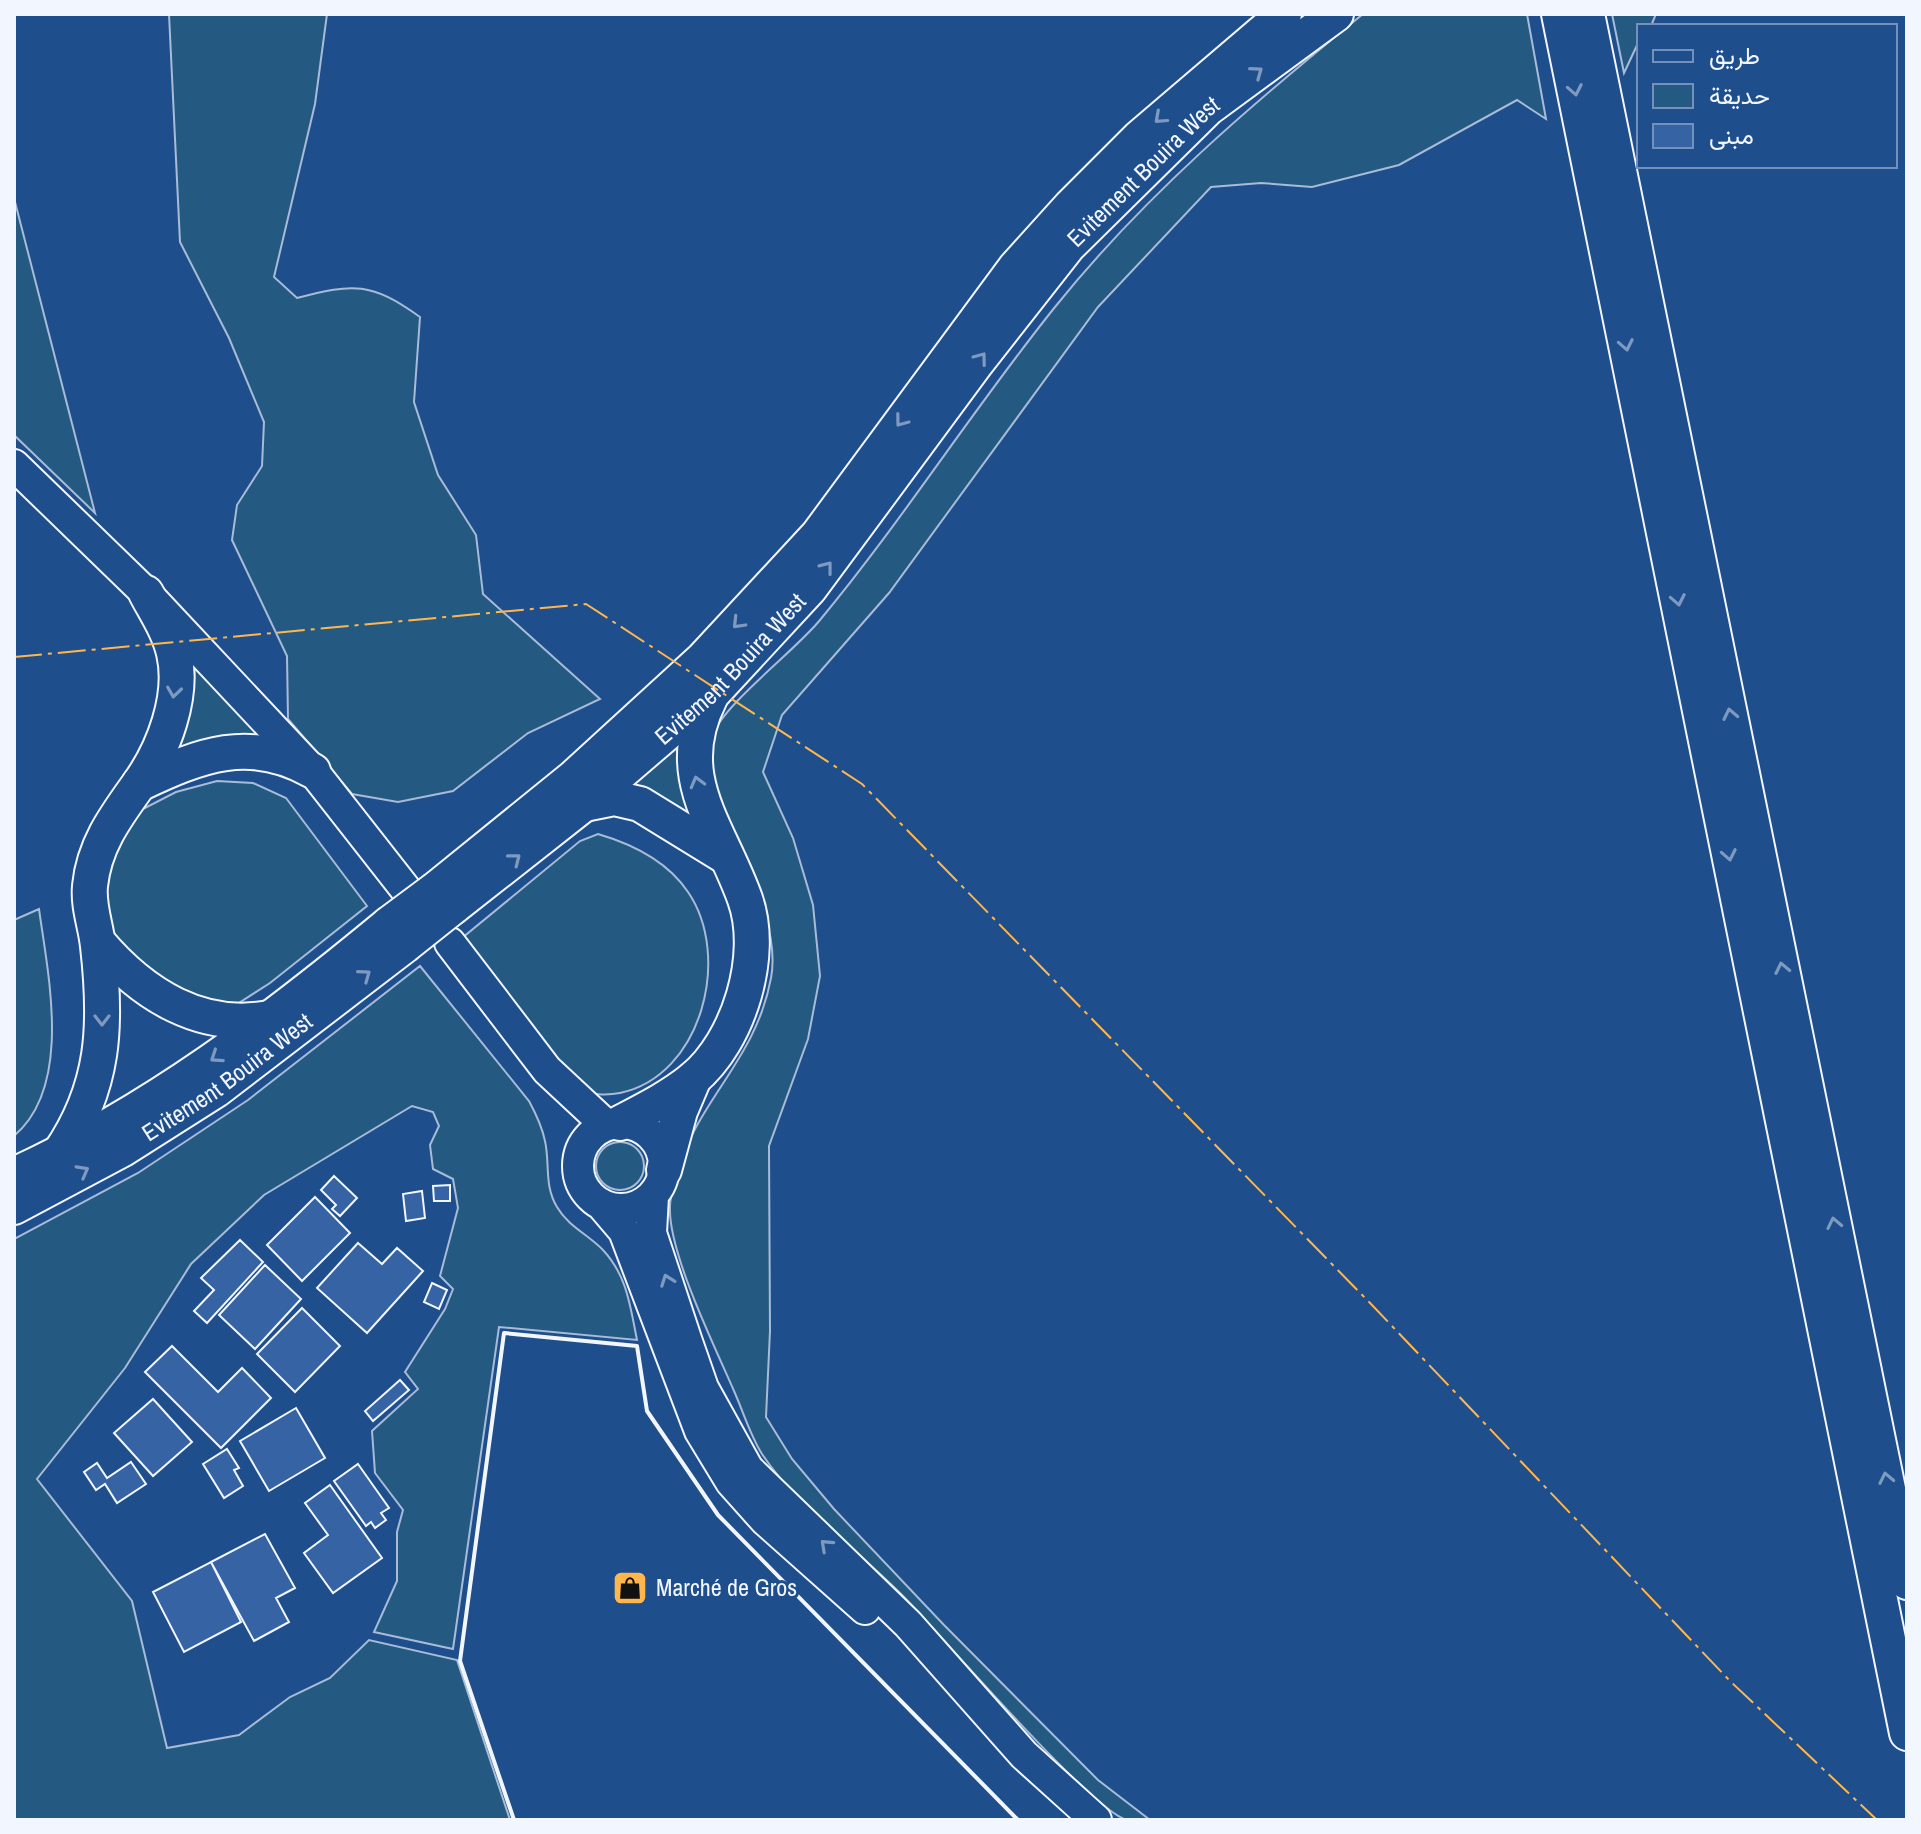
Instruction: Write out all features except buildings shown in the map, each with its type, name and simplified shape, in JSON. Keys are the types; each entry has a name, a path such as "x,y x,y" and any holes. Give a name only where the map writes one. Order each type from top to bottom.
{"highway":[{"name":"Evitement Bouira West","path":"14,1207 123,1149 216,1090 397,935 432,895 573,778 703,659 818,535 1015,268 1071,206 1161,117 1284,14"},
{"name":"Evitement Bouira West","path":"432,895 584,804 711,695 810,588 977,362 1068,246 1208,108 1336,14"},
{"path":"1559,14 1907,1733"},
{"path":"1587,14 1907,1582"},
{"path":"59,1154 85,1112 102,1051 98,942 90,889 94,863 121,806 161,748 176,683 175,655 146,593"},
{"path":"613,1124 694,1078 710,1062 729,1028 746,984 750,961 745,900 723,855 693,768 694,741 711,695"},
{"path":"139,784 210,754 234,751 288,757 313,771"},
{"path":"584,804 614,798 640,804 723,855"},
{"name":"Evitement Bouira West","path":"14,1175 130,1115 397,935"},
{"path":"98,942 126,974 149,992 182,1008 218,1021 278,1016"},
{"path":"658,1183 680,1111 694,1078"}],"main road":[{"path":"14,465 146,593 432,895"},
{"path":"450,943 547,1070 613,1124 647,1132 663,1155 651,1233 703,1388 748,1469 908,1624 1024,1755 1096,1820"},
{"path":"547,1070 568,1119 579,1156 582,1184 624,1231 700,1431 731,1482 765,1520 872,1616 1011,1771 1066,1820"},
{"path":"579,1156 593,1133 613,1124"},
{"path":"601,1204 628,1209 658,1183"}],"green space":[{"path":"169,14 327,14 315,104 274,277 297,298 333,290 362,289 388,297 420,317 414,402 438,475 476,535 483,594 600,699 528,733 453,791 398,802 352,794 288,719 287,656 232,540 237,505 262,466 264,422 229,338 180,242"},
{"path":"1363,14 1527,14 1546,119 1517,100 1399,165 1312,187 1261,183 1211,187 1098,307 889,593 782,715 763,772 793,838 813,905 820,976 808,1039 769,1146 770,1331 766,1417 792,1459 834,1509 944,1625 1098,1780 1150,1820 1130,1821 1108,1809 1049,1754 900,1593 810,1510 776,1474 754,1439 694,1299 671,1226 672,1190 686,1147 698,1123 740,1056 764,1007 771,978 772,947 765,915 714,789 708,762 711,738 729,710 808,633 851,582 995,385 1089,266 1201,153"},
{"path":"1612,14 1656,14 1652,24 1637,24 1637,45 1624,73"},
{"path":"14,198 95,513 14,435"},
{"path":"192,663 265,740 171,755"},
{"path":"679,743 702,828 627,789"},
{"path":"217,781 253,783 286,798 367,906 270,983 234,1006 197,1008 108,954 97,874 137,812 176,792"},
{"path":"598,834 648,856 680,881 701,918 707,948 707,979 701,1010 689,1039 671,1063 648,1082 609,1094 577,1091 456,943 580,841"},
{"path":"39,909 51,997 50,1060 44,1089 32,1115 14,1136 14,920"},
{"path":"420,966 529,1101 544,1136 553,1199 567,1219 602,1249 617,1269 626,1291 637,1340 499,1327 453,1649 374,1632 397,1581 397,1532 403,1510 375,1473 372,1431 418,1389 405,1372 445,1309 453,1289 440,1276 458,1208 453,1179 433,1169 430,1145 439,1126 433,1112 412,1106 264,1195 191,1264 125,1368 37,1479 132,1601 167,1748 239,1735 290,1697 330,1678 369,1640 457,1660 510,1820 14,1820 14,1239 138,1173 248,1100"},
{"path":"620,1142 637,1149 644,1166 637,1183 620,1190 603,1183 596,1166 603,1149"}],"wall":[{"path":"514,1820 460,1661 504,1333 637,1346 647,1411 718,1515 1018,1820"}],"power":[{"path":"14,657 586,604 862,784 1371,1304 1730,1681 1877,1820"}],"place":[{"name":"Marché de Gros","path":"630,1588"}]}
